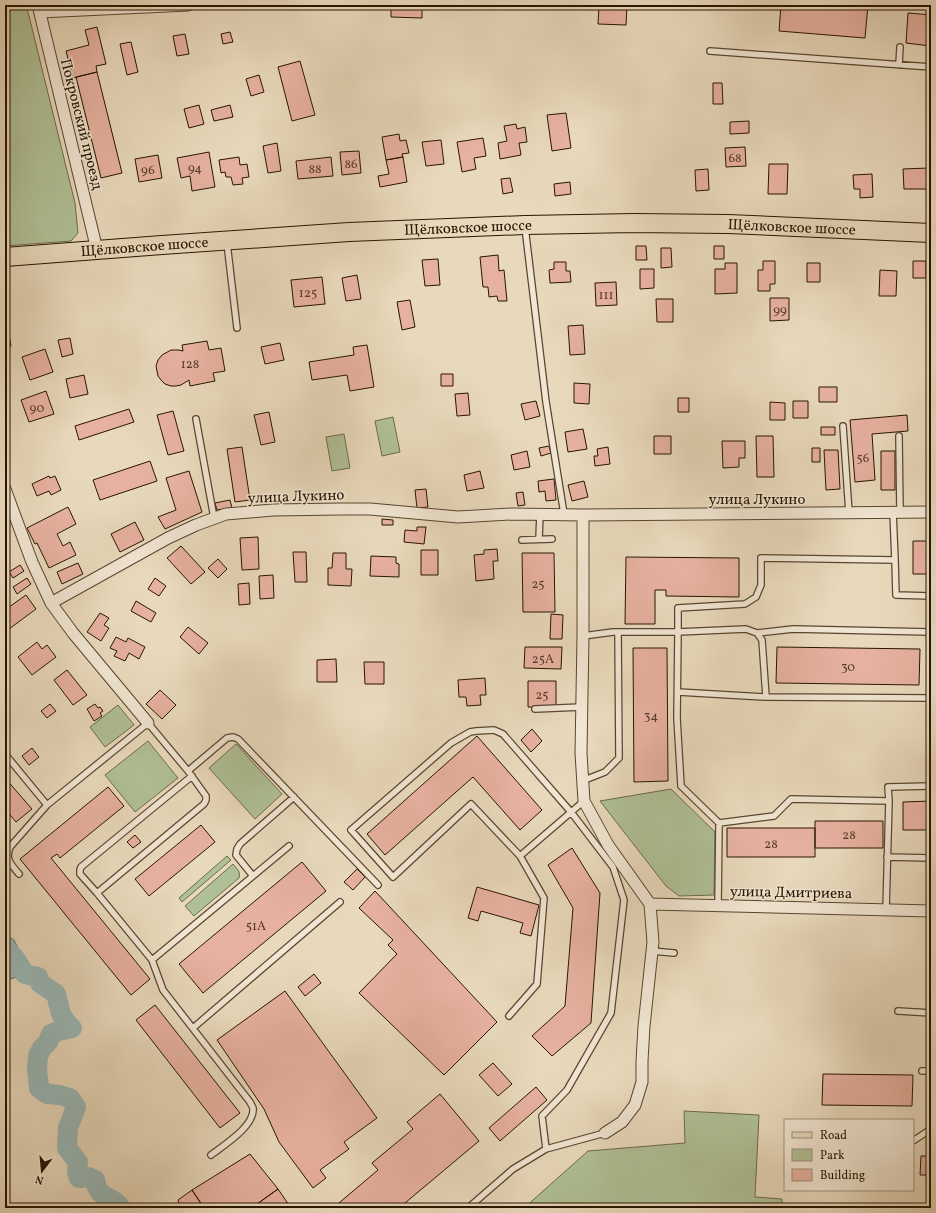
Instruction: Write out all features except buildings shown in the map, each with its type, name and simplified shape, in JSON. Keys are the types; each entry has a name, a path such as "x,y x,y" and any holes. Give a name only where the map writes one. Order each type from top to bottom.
{"main road":[{"name":"Щёлковское шоссе","path":"5,257 349,232 525,225 634,223 728,224 931,233"}],"street":[{"path":"39,8 188,5"},
{"name":"Покровский проезд","path":"39,8 97,250"},
{"path":"5,489 32,562 51,603 77,638 148,723"},
{"name":"улица Лукино","path":"51,603 168,538 196,525 226,514 273,510 341,509 370,509 458,517 512,514 931,512"},
{"path":"583,514 581,753 584,801 608,844 650,904 653,942 644,1026 642,1082 635,1105 622,1122 605,1133"},
{"name":"улица Дмитриева","path":"650,904 931,911"}],"lane":[{"path":"899,65 900,47"},
{"path":"710,51 931,67"},
{"path":"525,225 546,402 564,514"},
{"path":"227,240 236,328"},
{"path":"196,419 214,518"},
{"path":"843,426 849,513"},
{"path":"899,436 895,560 896,595 931,596"},
{"path":"539,539 540,514"},
{"path":"522,540 552,539"},
{"path":"718,906 719,823 682,786 677,718 678,608 745,604 756,597 761,585 761,558 895,560"},
{"path":"583,636 618,632 678,632 746,629 757,633 794,629 931,632"},
{"path":"582,781 605,772 619,758 618,632"},
{"path":"757,633 762,640 766,697"},
{"path":"678,692 766,697 931,698"},
{"path":"535,709 582,707"},
{"path":"19,874 8,861 7,853 10,847 47,805 148,723 190,774 206,796 206,800 204,804 97,893"},
{"path":"509,1016 536,984 544,898 520,856 471,804 393,877 351,830 450,743 470,732 476,731 494,730 503,734 571,812 612,867 624,900 611,1013 567,1090 542,1116 546,1149"},
{"path":"211,1155 243,1130 249,1121 252,1108 250,1102 163,990 152,960 80,874 81,867 190,774 227,738 233,737 238,739 378,885"},
{"path":"5,754 47,805"},
{"path":"886,910 889,801 888,787 931,786"},
{"path":"253,876 236,855 237,849 240,844 294,797"},
{"path":"719,823 774,816 791,799 889,801"},
{"path":"520,856 584,801"},
{"path":"152,960 289,846"},
{"path":"887,857 931,858"},
{"path":"193,1028 340,902"},
{"path":"652,951 674,953"},
{"path":"898,1011 931,1013"},
{"path":"922,1071 931,1071"},
{"path":"914,1140 931,1129"},
{"path":"468,1208 513,1169 546,1149 605,1133"}],"green space":[{"path":"5,5 26,5 28,12 75,203 78,233 71,241 5,246"},
{"path":"393,417 400,452 382,456 375,421"},
{"path":"344,434 350,468 332,471 326,437"},
{"path":"118,705 134,725 105,747 90,727"},
{"path":"148,741 178,778 135,812 105,775"},
{"path":"236,744 282,794 255,819 209,768"},
{"path":"671,789 715,832 714,895 679,896 666,886 600,801"},
{"path":"227,856 231,860 182,902 179,898"},
{"path":"233,864 239,872 239,878 194,916 185,906"},
{"path":"684,1111 759,1115 755,1197 782,1199 782,1208 524,1208 588,1151 685,1143"}],"water":[{"path":"5,935 14,940 28,969 25,974 5,981"}],"waterway":[{"path":"5,949 14,957 25,974 38,977 40,983 56,994 61,1014 72,1028 51,1034 48,1042 42,1048 38,1056 37,1069 39,1088 47,1094 60,1095 70,1098 76,1107 68,1128 67,1148 78,1162 77,1172 79,1178 88,1177 95,1180 99,1191 118,1204 121,1208"}]}
